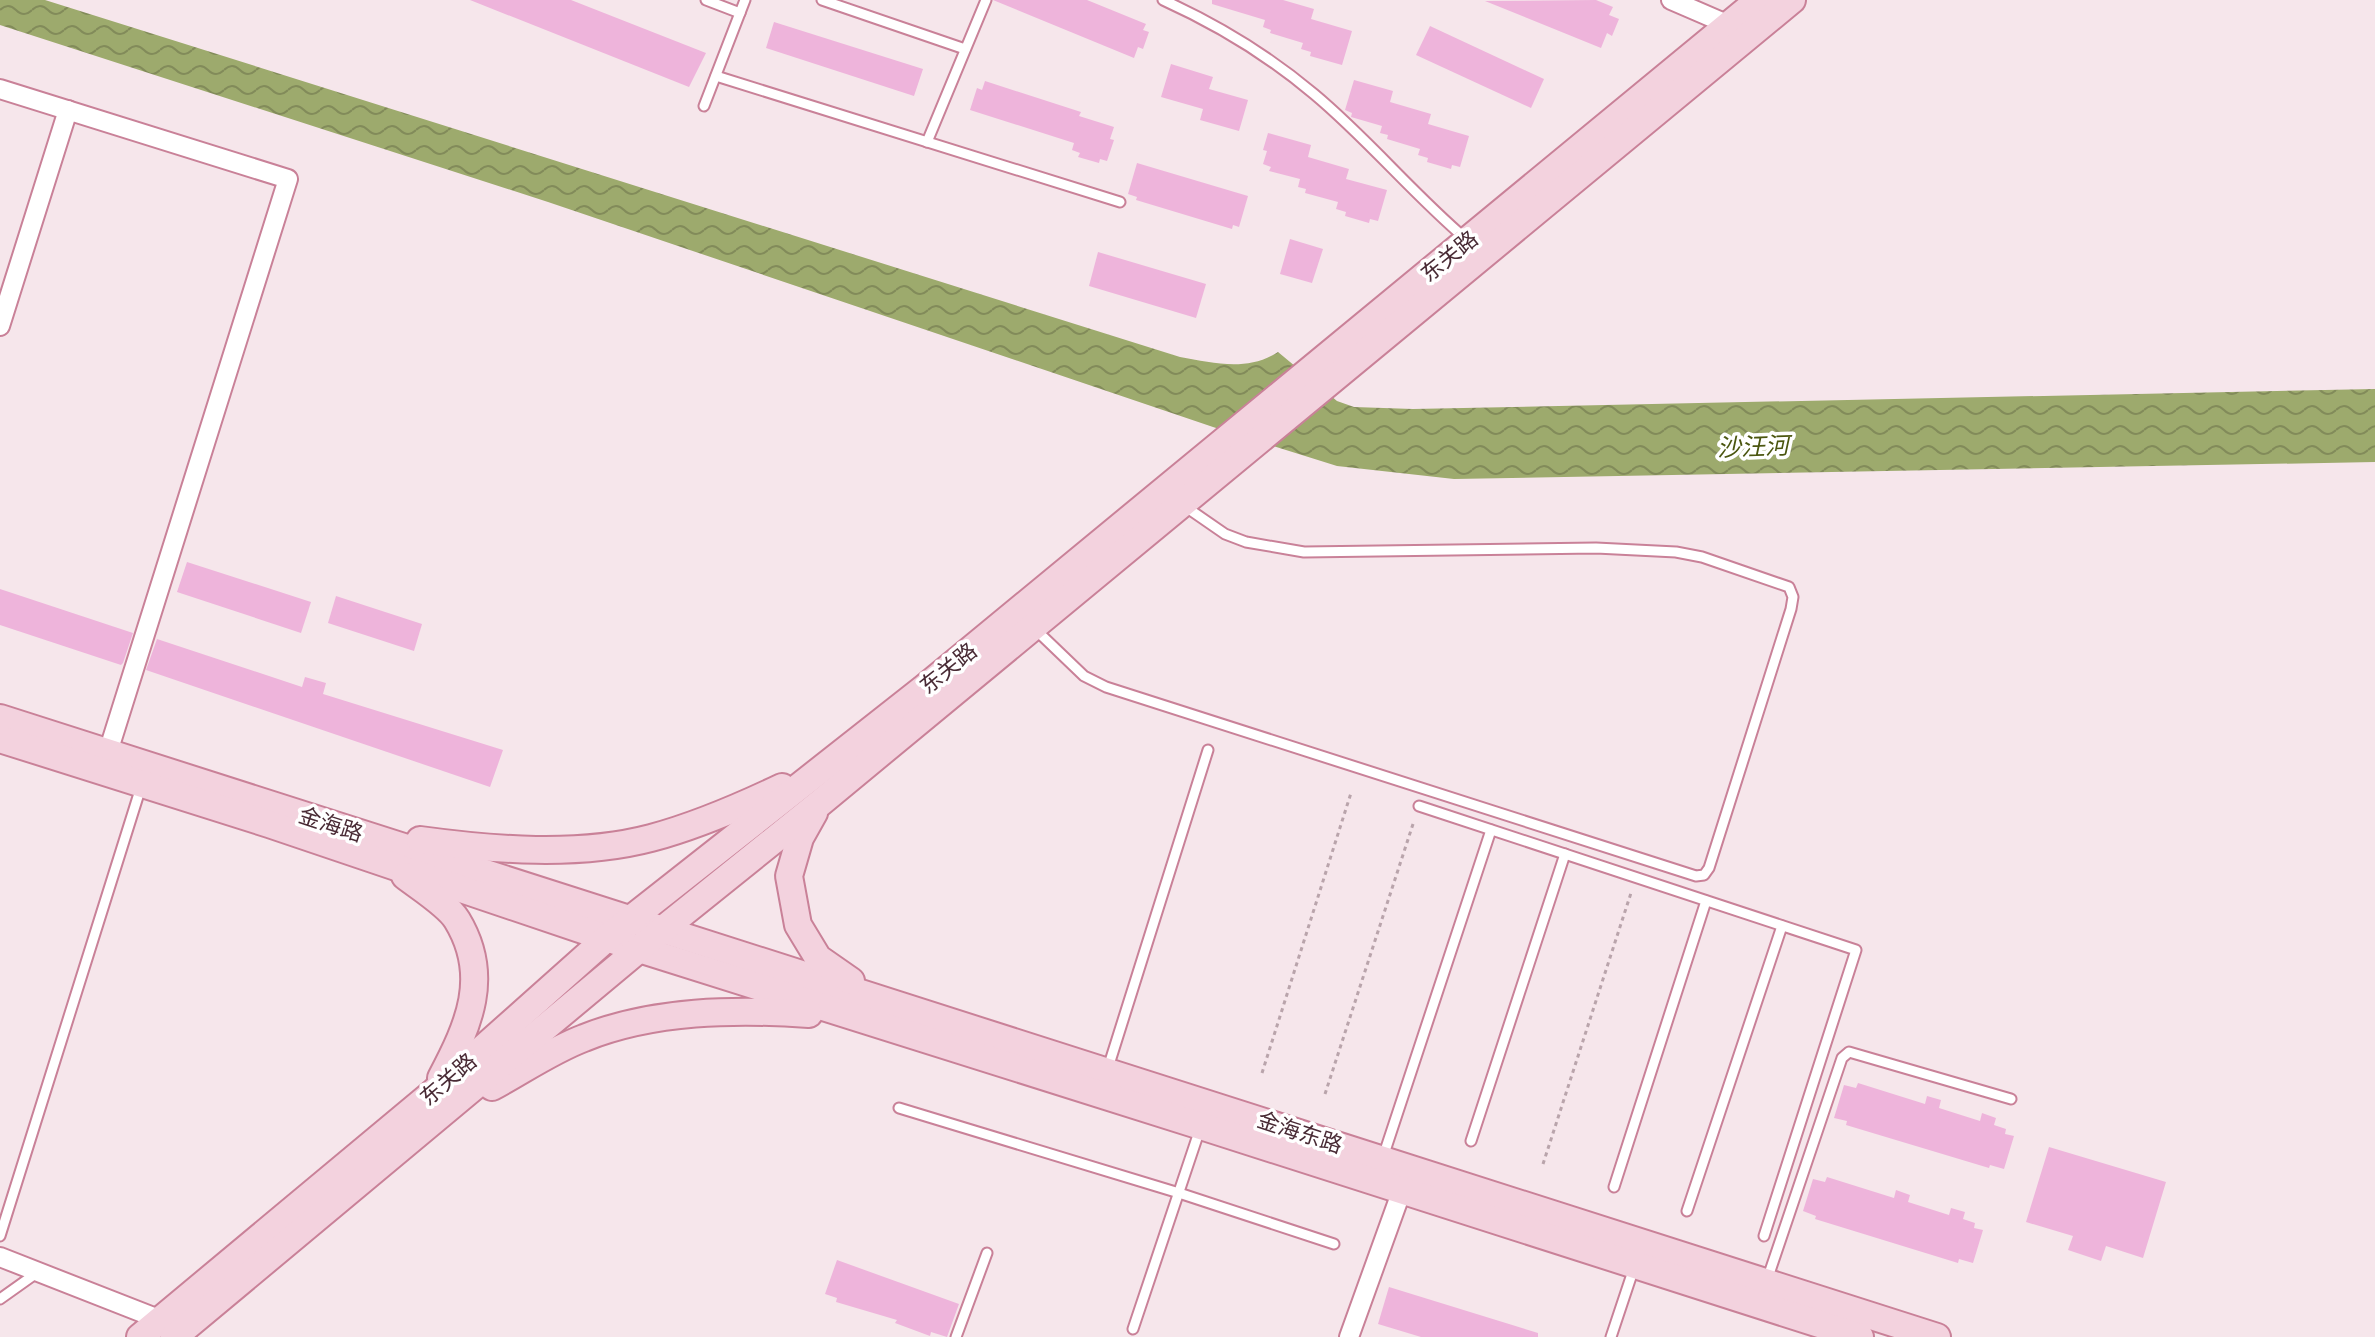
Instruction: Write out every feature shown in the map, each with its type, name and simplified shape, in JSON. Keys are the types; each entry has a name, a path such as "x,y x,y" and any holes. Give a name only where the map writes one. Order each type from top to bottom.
{"main road":[{"name":"东关路","path":"440,1101 608,937 923,689 1759,0"},
{"name":"东关路","path":"140,1337 168,1328 440,1101 639,949 820,803 1792,0"},
{"name":"金海路","path":"0,718 662,930"},
{"name":"金海路","path":"0,739 639,949"},
{"path":"355,832 488,849 571,849 649,838 724,814 818,771"},
{"path":"820,803 800,838 789,876 798,925 818,958 870,995"},
{"path":"393,866 456,918 474,960 474,1003 440,1101"},
{"name":"金海东路","path":"662,930 1937,1337"},
{"name":"金海东路","path":"639,949 1860,1337"},
{"path":"440,1101 584,1038 664,1016 758,1010 852,1017"}],"street":[{"path":"1671,0 1729,25"},
{"path":"0,89 288,179 108,752"},
{"path":"0,326 68,110"},
{"path":"1349,1337 1402,1190"},
{"path":"0,1257 168,1328"}],"lane":[{"path":"706,0 740,13"},
{"path":"704,106 745,0"},
{"path":"822,0 965,49"},
{"path":"927,142 986,0"},
{"path":"1163,0 1234,38 1315,95 1467,240"},
{"path":"716,76 1120,202"},
{"path":"1032,626 1084,676 1106,687 1696,876 1704,875 1709,868 1791,609 1793,597 1789,587 1702,557 1676,552 1596,548 1304,552 1246,542 1225,534 1181,504"},
{"path":"1107,1071 1208,750"},
{"path":"0,1236 142,784"},
{"path":"1419,806 1856,950 1764,1236"},
{"path":"1383,1159 1491,830"},
{"path":"1471,1141 1565,854"},
{"path":"1614,1187 1706,901"},
{"path":"1687,1211 1782,926"},
{"path":"1766,1282 1842,1058 1849,1052 2011,1099"},
{"path":"899,1108 1179,1193 1334,1244"},
{"path":"1133,1329 1201,1126"},
{"path":"956,1337 987,1253"},
{"path":"1611,1337 1635,1265"},
{"path":"0,1299 38,1272"}],"path":[{"path":"1262,1073 1351,793"},
{"path":"1325,1094 1419,806"},
{"path":"1543,1164 1636,878"}],"water":[{"name":"沙汪河","path":"0,0 45,0 1180,357 1242,364 1278,352 1337,401 1354,407 1413,409 2375,389 2375,462 1454,479 1337,466 548,202 0,25"}],"building":[{"path":"470,0 571,0 706,53 689,87"},
{"path":"993,0 1087,0 1146,24 1143,30 1149,32 1143,49 1138,47 1134,58"},
{"path":"1212,0 1283,0 1314,9 1311,19 1352,31 1342,65 1310,56 1311,52 1301,49 1303,43 1270,33 1271,30 1263,27 1265,20 1212,4"},
{"path":"1596,0 1613,7 1609,15 1619,19 1612,36 1607,33 1601,48 1485,1"},
{"path":"774,22 923,69 914,96 766,48"},
{"path":"1430,26 1544,79 1531,108 1416,55"},
{"path":"1171,64 1213,77 1209,89 1248,100 1239,131 1200,120 1203,109 1161,97"},
{"path":"1354,80 1393,91 1390,102 1431,114 1428,124 1469,136 1460,167 1452,165 1451,169 1427,162 1428,158 1418,155 1420,149 1387,139 1388,135 1380,133 1382,126 1351,117 1352,113 1345,110"},
{"path":"985,81 1081,112 1079,116 1114,127 1110,139 1114,140 1107,161 1100,159 1099,163 1078,157 1080,153 1072,150 1074,143 970,110 977,88 982,90"},
{"path":"1268,133 1311,145 1308,157 1349,169 1346,179 1387,190 1378,221 1370,219 1369,223 1345,216 1346,212 1336,209 1338,202 1305,193 1306,189 1298,187 1300,179 1269,171 1271,167 1263,164"},
{"path":"1137,163 1248,196 1239,227 1233,225 1232,229 1136,200 1137,197 1128,194"},
{"path":"1290,239 1323,249 1312,283 1280,274"},
{"path":"1098,252 1206,284 1196,318 1089,286"},
{"path":"187,562 311,602 301,633 177,592"},
{"path":"0,589 133,633 123,663 121,665 0,625"},
{"path":"336,596 422,624 414,651 328,623"},
{"path":"157,639 302,687 305,677 326,683 323,694 503,750 490,787 146,670"},
{"path":"1858,1083 1925,1104 1927,1096 1941,1100 1939,1108 1980,1121 1982,1113 1996,1118 1994,1125 2006,1129 2005,1134 2014,1136 2004,1169 1990,1165 1989,1168 1846,1125 1847,1121 1834,1118 1844,1085 1856,1088"},
{"path":"2049,1147 2166,1182 2143,1258 2106,1246 2101,1261 2068,1250 2073,1236 2026,1222"},
{"path":"1827,1177 1894,1198 1896,1190 1910,1195 1908,1202 1949,1215 1951,1208 1965,1212 1963,1219 1975,1223 1974,1228 1983,1230 1973,1263 1959,1259 1958,1263 1815,1219 1816,1216 1803,1211 1813,1179 1825,1182"},
{"path":"837,1260 959,1304 947,1337 931,1332 930,1336 895,1323 897,1320 836,1302 837,1298 825,1294"},
{"path":"1389,1287 1538,1333 1538,1337 1421,1337 1378,1324"}]}
